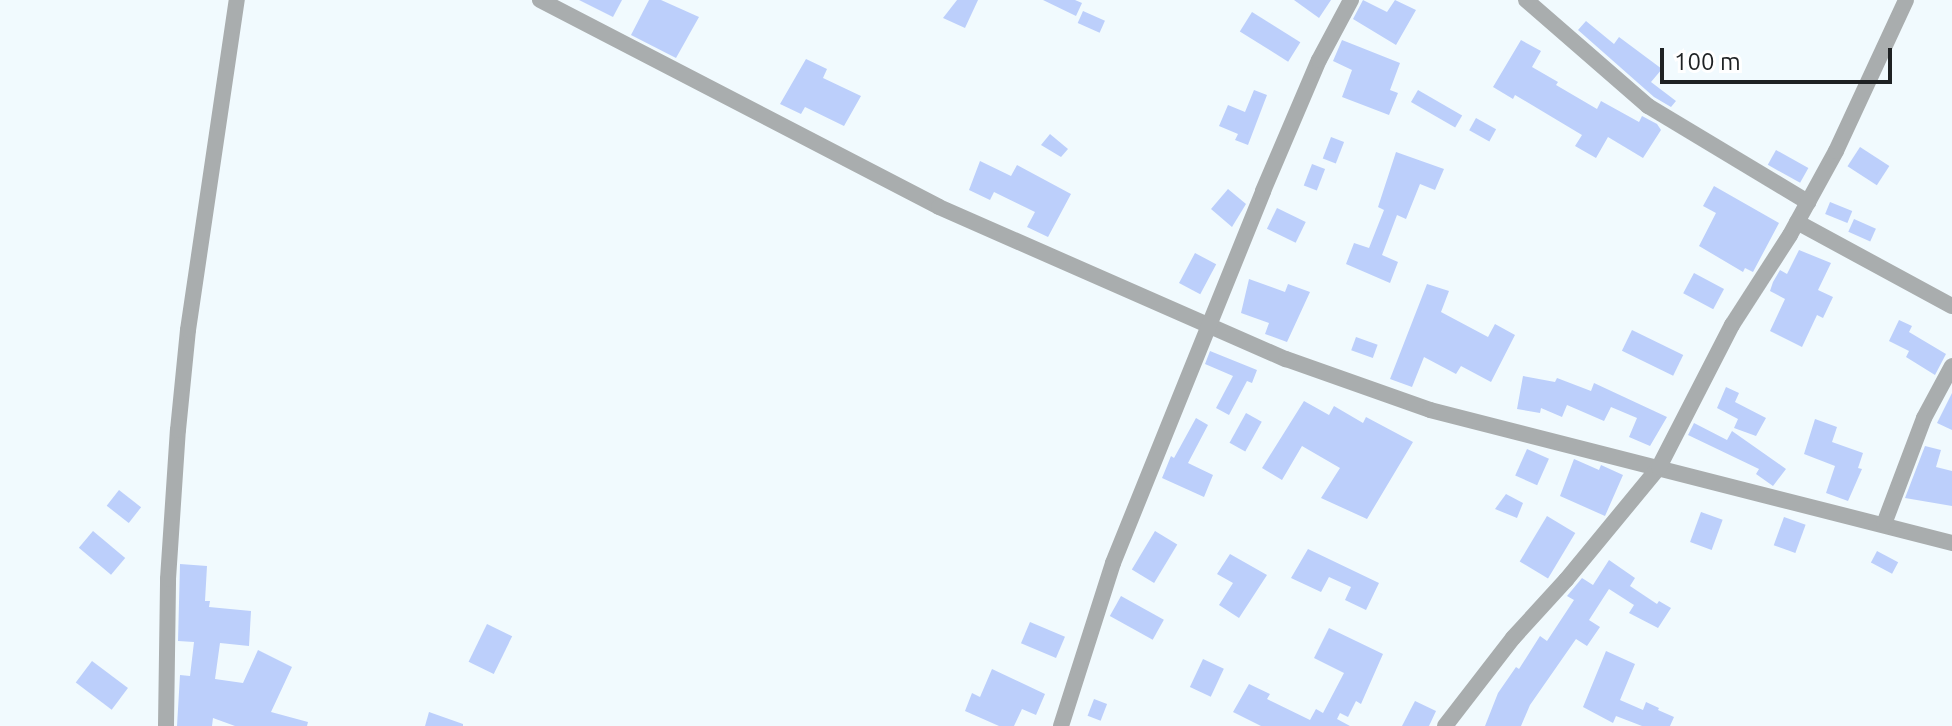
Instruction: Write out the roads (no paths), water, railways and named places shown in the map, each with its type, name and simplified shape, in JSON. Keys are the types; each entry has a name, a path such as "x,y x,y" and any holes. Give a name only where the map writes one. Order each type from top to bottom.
{"street":[{"path":"166,726 168,579 178,430 188,330 237,0"},
{"path":"540,0 939,207 1286,359 1430,410 1952,543"},
{"path":"1061,726 1113,563 1319,60 1351,0"},
{"path":"1526,0 1648,106 1808,202"},
{"path":"1445,726 1513,638 1566,580 1659,467 1732,325 1808,202 1859,104 1906,0"},
{"path":"1797,222 1952,306"},
{"path":"1884,524 1924,418 1952,366"}]}
